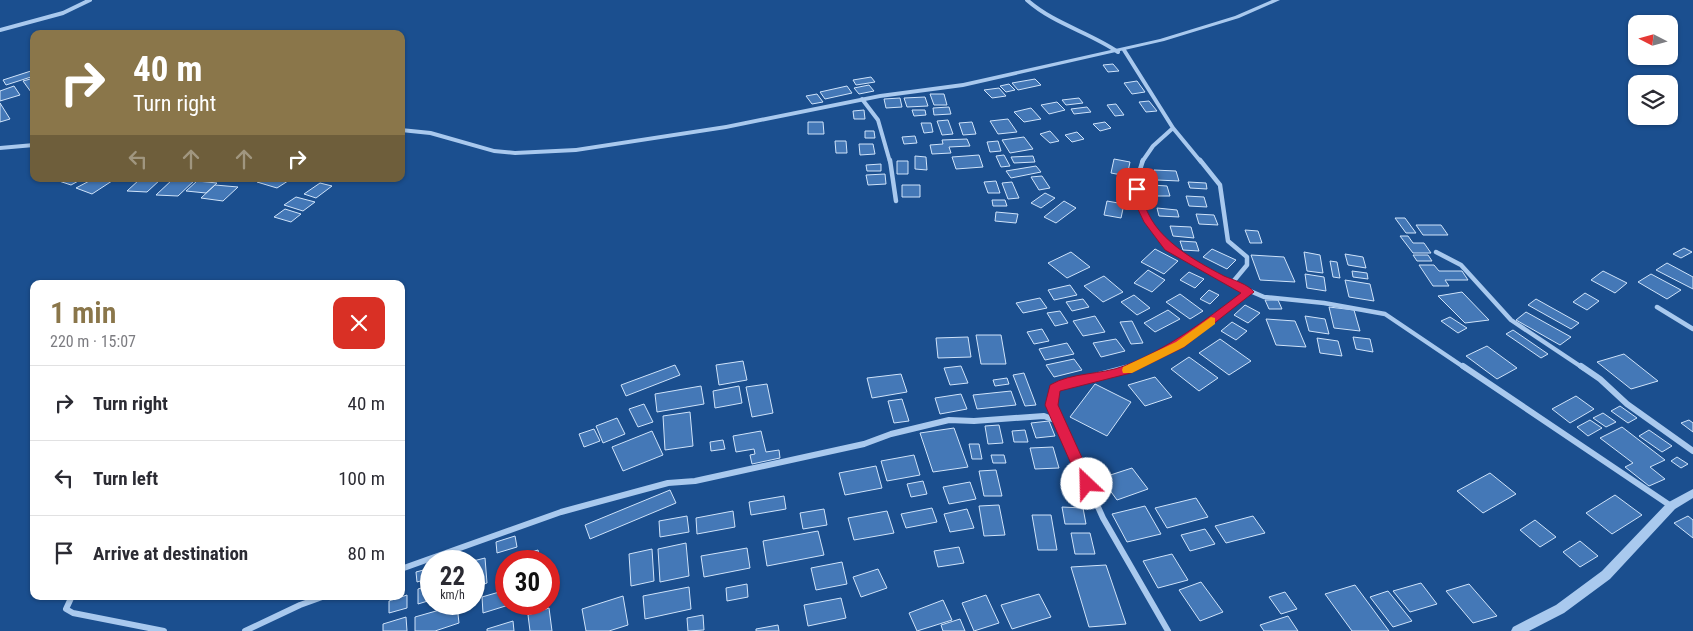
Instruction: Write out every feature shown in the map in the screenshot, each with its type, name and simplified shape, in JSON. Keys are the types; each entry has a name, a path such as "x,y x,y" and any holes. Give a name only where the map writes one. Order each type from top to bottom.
{"street":[{"path":"0,30 63,13 90,0"},
{"path":"1027,0 1035,8 1059,24 1103,40 1121,51 1173,128 1220,185 1228,241 1247,257 1247,265 1232,283"},
{"path":"405,130 431,133 494,151 515,153 576,150 726,127 862,99 963,85 1121,51 1237,17 1277,0"},
{"path":"862,99 874,110 880,125 896,200"},
{"path":"1173,128 1153,146 1140,164 1137,179 1138,199 1149,222 1169,248 1249,292 1264,297 1324,303 1385,314 1671,506"},
{"path":"0,148 30,145"},
{"path":"1436,252 1461,265 1511,320 1600,379 1628,404 1693,451"},
{"path":"1168,631 1103,518 1052,405 1055,388 1126,370 1180,344 1249,292"},
{"path":"1657,307 1693,329"},
{"path":"405,568 560,512 668,483 695,481 864,444 891,434 949,420 974,421 1044,416 1060,422"},
{"path":"1517,631 1560,609 1606,575 1671,506 1693,493"},
{"path":"70,600 66,609 73,613 164,631"},
{"path":"245,631 313,600"}],"building":[{"path":"1113,64 1119,71 1108,72 1103,65"},
{"path":"30,71 30,77 6,85 3,80"},
{"path":"871,77 875,82 856,85 853,80"},
{"path":"30,79 30,91 23,81"},
{"path":"1035,79 1041,85 1018,90 1012,83"},
{"path":"1137,81 1145,92 1132,94 1124,83"},
{"path":"1009,84 1015,90 1006,92 1000,86"},
{"path":"869,85 874,91 859,94 854,88"},
{"path":"14,86 20,95 0,101 0,91"},
{"path":"847,86 852,93 825,99 820,92"},
{"path":"999,88 1006,96 992,98 984,90"},
{"path":"817,94 823,102 812,104 806,96"},
{"path":"930,94 944,94 947,105 934,105"},
{"path":"925,97 928,106 907,107 904,98"},
{"path":"900,98 902,107 886,108 884,99"},
{"path":"1079,98 1083,103 1066,105 1062,100"},
{"path":"1149,101 1157,111 1146,112 1139,102"},
{"path":"1057,102 1065,110 1049,114 1041,105"},
{"path":"0,103 10,119 0,122"},
{"path":"1116,104 1124,115 1115,116 1107,105"},
{"path":"949,107 951,114 934,115 933,108"},
{"path":"1087,107 1091,112 1074,114 1071,109"},
{"path":"1031,108 1041,119 1024,122 1014,112"},
{"path":"864,110 865,119 854,119 853,111"},
{"path":"912,110 925,110 926,115 914,116"},
{"path":"1008,119 1017,132 998,134 990,121"},
{"path":"948,120 953,134 942,135 937,121"},
{"path":"808,122 823,122 824,134 808,134"},
{"path":"972,122 976,134 963,135 959,123"},
{"path":"1105,122 1111,128 1100,131 1093,124"},
{"path":"921,123 931,123 933,132 924,133"},
{"path":"865,131 874,131 875,138 865,138"},
{"path":"1050,131 1059,141 1050,143 1040,134"},
{"path":"1077,132 1084,139 1072,142 1065,135"},
{"path":"915,136 917,143 904,144 902,137"},
{"path":"1024,137 1033,149 1010,153 1002,140"},
{"path":"967,139 970,146 949,147 951,153 932,154 930,145 943,144 942,140"},
{"path":"835,141 846,141 847,153 836,153"},
{"path":"998,141 1001,151 990,152 987,142"},
{"path":"859,144 873,144 875,154 860,155"},
{"path":"979,155 983,167 956,169 952,157"},
{"path":"1004,155 1010,166 1001,167 996,156"},
{"path":"915,156 926,157 927,170 915,169"},
{"path":"1033,156 1035,162 1014,163 1011,157"},
{"path":"1114,159 1130,162 1127,176 1111,173"},
{"path":"897,161 908,161 908,174 897,174"},
{"path":"881,164 881,171 867,171 866,165"},
{"path":"1036,166 1041,172 1011,178 1006,171"},
{"path":"1154,170 1176,171 1179,181 1157,180"},
{"path":"885,174 886,184 868,185 866,175"},
{"path":"1042,176 1050,188 1039,190 1031,177"},
{"path":"996,181 1000,193 988,193 984,182"},
{"path":"62,182 76,182 71,185"},
{"path":"87,182 110,182 92,194 76,188"},
{"path":"137,182 158,182 147,192 127,191"},
{"path":"170,182 193,182 178,196 156,195"},
{"path":"196,182 217,183 206,193 186,191"},
{"path":"257,182 286,182 277,188"},
{"path":"1012,182 1019,198 1008,199 1002,183"},
{"path":"1188,182 1206,183 1207,189 1190,188"},
{"path":"320,183 332,186 316,198 304,194"},
{"path":"215,185 238,187 223,201 201,198"},
{"path":"902,185 920,185 920,197 902,197"},
{"path":"1152,185 1167,186 1170,196 1155,196"},
{"path":"1045,193 1055,198 1041,208 1031,203"},
{"path":"1186,196 1204,197 1207,207 1189,206"},
{"path":"296,197 315,202 303,211 284,205"},
{"path":"992,200 1005,200 1007,206 993,206"},
{"path":"1064,201 1076,208 1056,223 1044,217"},
{"path":"1107,201 1124,204 1121,218 1104,215"},
{"path":"1157,208 1177,210 1179,217 1159,216"},
{"path":"285,209 301,214 291,222 274,217"},
{"path":"996,212 1018,214 1016,223 995,221"},
{"path":"1196,214 1214,215 1218,225 1199,224"},
{"path":"1395,218 1405,218 1416,233 1406,233"},
{"path":"1416,225 1441,225 1448,235 1423,235"},
{"path":"1170,226 1191,227 1194,238 1173,236"},
{"path":"1245,230 1258,231 1262,243 1250,243"},
{"path":"1400,236 1408,236 1413,243 1424,243 1431,253 1413,253"},
{"path":"1180,241 1196,242 1199,251 1183,250"},
{"path":"1684,248 1692,252 1681,258 1673,254"},
{"path":"1155,249 1178,261 1164,274 1141,262"},
{"path":"1212,249 1236,260 1227,269 1203,257"},
{"path":"1071,252 1090,267 1067,278 1048,263"},
{"path":"1304,252 1320,255 1323,273 1307,271"},
{"path":"1345,254 1363,257 1366,268 1348,265"},
{"path":"1251,255 1284,257 1295,282 1260,280"},
{"path":"1413,255 1428,255 1432,261 1417,261"},
{"path":"1330,261 1337,262 1340,278 1333,277"},
{"path":"1667,263 1693,277 1693,289 1656,270"},
{"path":"1419,265 1434,265 1439,271 1462,271 1468,280 1445,280 1449,286 1433,286"},
{"path":"1148,270 1165,280 1152,292 1134,283"},
{"path":"1352,271 1367,273 1368,279 1353,277"},
{"path":"1603,271 1627,283 1615,293 1591,280"},
{"path":"1189,272 1204,279 1195,288 1180,280"},
{"path":"1305,274 1324,277 1326,291 1307,288"},
{"path":"1651,274 1681,290 1667,299 1638,282"},
{"path":"1104,276 1123,292 1103,302 1084,286"},
{"path":"1345,280 1370,284 1374,301 1349,297"},
{"path":"1070,285 1077,295 1054,300 1048,290"},
{"path":"1209,290 1219,295 1210,304 1200,299"},
{"path":"1462,292 1489,320 1465,323 1438,296"},
{"path":"1585,293 1599,301 1587,310 1573,302"},
{"path":"1180,294 1203,311 1190,319 1166,302"},
{"path":"1134,295 1150,308 1137,315 1121,302"},
{"path":"1040,298 1047,308 1023,313 1016,303"},
{"path":"1083,299 1089,307 1072,311 1066,302"},
{"path":"1536,299 1579,323 1571,329 1528,305"},
{"path":"1265,300 1278,300 1282,309 1269,309"},
{"path":"1245,305 1260,313 1248,323 1234,315"},
{"path":"1329,307 1354,310 1360,331 1334,328"},
{"path":"1168,310 1180,319 1155,332 1144,323"},
{"path":"1060,311 1068,323 1055,326 1047,313"},
{"path":"1526,312 1571,337 1560,345 1516,320"},
{"path":"1095,316 1105,332 1083,336 1073,321"},
{"path":"1305,316 1325,319 1329,334 1309,331"},
{"path":"1450,317 1467,328 1458,333 1441,321"},
{"path":"1266,319 1295,321 1306,347 1276,345"},
{"path":"1132,321 1143,343 1131,344 1120,322"},
{"path":"1232,322 1247,331 1236,340 1221,331"},
{"path":"1042,329 1049,341 1034,344 1027,332"},
{"path":"1513,330 1548,354 1541,358 1506,334"},
{"path":"976,335 1001,335 1006,364 981,364"},
{"path":"968,337 971,357 938,358 936,338"},
{"path":"1353,337 1370,339 1373,352 1356,349"},
{"path":"1317,338 1338,341 1342,356 1320,353"},
{"path":"1116,339 1125,351 1101,357 1093,343"},
{"path":"1220,339 1251,361 1229,375 1199,353"},
{"path":"1067,343 1074,354 1045,360 1039,349"},
{"path":"1487,346 1517,368 1497,379 1466,356"},
{"path":"1624,354 1658,381 1631,389 1597,362"},
{"path":"1189,357 1218,378 1199,391 1171,369"},
{"path":"1074,359 1082,370 1054,377 1046,365"},
{"path":"743,361 747,380 719,385 716,365"},
{"path":"675,365 680,375 626,396 621,385"},
{"path":"961,366 968,383 950,385 944,368"},
{"path":"1024,373 1036,405 1025,406 1013,375"},
{"path":"901,374 907,392 872,398 867,378"},
{"path":"1155,377 1172,397 1145,406 1128,385"},
{"path":"1007,378 1009,384 995,386 993,380"},
{"path":"767,384 773,413 752,417 746,387"},
{"path":"1095,384 1131,402 1107,436 1070,417"},
{"path":"701,386 704,404 657,412 655,394"},
{"path":"739,386 742,403 715,408 713,391"},
{"path":"1011,391 1016,405 977,409 973,395"},
{"path":"961,394 967,409 940,414 935,398"},
{"path":"1576,396 1594,409 1570,423 1552,409"},
{"path":"902,399 909,421 894,423 888,401"},
{"path":"644,404 653,422 638,427 629,409"},
{"path":"1620,406 1637,418 1628,423 1611,411"},
{"path":"690,412 693,446 665,450 663,416"},
{"path":"1603,413 1616,422 1606,427 1593,418"},
{"path":"617,418 625,434 603,443 596,426"},
{"path":"1590,420 1602,428 1588,436 1577,427"},
{"path":"1689,420 1693,423 1693,432 1681,423"},
{"path":"1049,421 1055,436 1036,438 1031,423"},
{"path":"999,425 1003,443 988,444 985,426"},
{"path":"1622,427 1665,460 1650,467 1665,479 1649,486 1625,467 1633,463 1600,438"},
{"path":"954,428 968,467 933,472 920,433"},
{"path":"594,429 600,441 584,447 579,434"},
{"path":"1025,430 1028,442 1014,442 1012,431"},
{"path":"1649,430 1672,446 1662,452 1639,436"},
{"path":"652,431 663,455 623,471 612,447"},
{"path":"761,431 766,452 779,450 780,458 752,464 750,455 755,454 754,449 736,452 733,436"},
{"path":"723,440 725,449 711,451 710,442"},
{"path":"969,444 979,444 982,459 972,459"},
{"path":"1053,447 1059,468 1035,469 1030,448"},
{"path":"914,455 920,475 887,481 881,461"},
{"path":"991,455 1004,455 1006,463 993,463"},
{"path":"1677,457 1688,464 1681,468 1671,461"},
{"path":"876,466 882,488 845,495 839,473"},
{"path":"1132,468 1148,489 1117,500 1101,478"},
{"path":"996,470 1002,496 984,496 979,471"},
{"path":"1490,473 1516,494 1483,513 1457,491"},
{"path":"923,481 927,494 911,497 907,484"},
{"path":"970,482 976,499 949,504 943,487"},
{"path":"670,490 676,503 590,539 585,525"},
{"path":"1615,495 1642,515 1612,534 1586,513"},
{"path":"784,496 786,509 751,515 749,502"},
{"path":"1196,498 1208,517 1167,528 1155,508"},
{"path":"999,505 1005,535 984,536 979,506"},
{"path":"1145,506 1161,534 1127,542 1112,514"},
{"path":"1062,507 1083,508 1086,524 1065,524"},
{"path":"932,508 937,522 906,528 901,514"},
{"path":"824,509 827,525 803,529 800,513"},
{"path":"967,509 974,528 950,532 944,514"},
{"path":"733,511 735,527 697,534 696,518"},
{"path":"887,511 894,533 854,540 848,518"},
{"path":"1032,515 1051,515 1057,550 1038,550"},
{"path":"687,516 689,532 660,537 659,521"},
{"path":"1253,516 1265,533 1226,543 1215,526"},
{"path":"1688,516 1693,520 1693,538 1674,523"},
{"path":"1535,520 1556,537 1540,547 1520,530"},
{"path":"1205,529 1215,544 1190,551 1181,535"},
{"path":"818,531 824,555 767,566 763,541"},
{"path":"1071,533 1090,533 1095,554 1075,554"},
{"path":"515,536 517,547 507,550 497,550 496,542"},
{"path":"1580,541 1598,556 1580,567 1563,552"},
{"path":"686,543 689,576 660,582 658,549"},
{"path":"959,547 964,563 938,567 934,551"},
{"path":"747,548 750,568 704,577 701,556"},
{"path":"652,549 654,581 631,586 629,554"},
{"path":"1172,554 1188,580 1158,588 1143,561"},
{"path":"485,558 487,583 485,584"},
{"path":"842,562 847,584 816,590 811,568"},
{"path":"1106,565 1126,624 1089,627 1071,567"},
{"path":"878,569 887,588 861,597 853,577"},
{"path":"420,571 420,581 417,582 416,572"},
{"path":"1201,582 1223,612 1200,621 1179,590"},
{"path":"1421,583 1437,604 1410,612 1393,591"},
{"path":"747,584 748,597 727,601 726,588"},
{"path":"1469,584 1497,616 1473,623 1446,591"},
{"path":"1355,585 1389,631 1352,631 1325,594"},
{"path":"689,587 691,609 645,619 643,596"},
{"path":"420,588 420,603 418,604 418,589"},
{"path":"1388,591 1412,621 1393,627 1370,597"},
{"path":"1285,592 1297,609 1281,614 1269,597"},
{"path":"495,593 495,609 485,612 485,596"},
{"path":"1039,594 1051,617 1012,629 1001,605"},
{"path":"407,595 407,608 389,613 389,601 405,600 405,596"},
{"path":"986,595 999,623 974,631 962,603"},
{"path":"623,596 628,625 609,631 586,631 582,609"},
{"path":"841,598 846,618 808,626 804,605"},
{"path":"943,600 952,620 917,631 909,613"},
{"path":"422,615 458,615 459,623 435,631 415,631 415,617"},
{"path":"528,615 550,615 552,631 530,631"},
{"path":"703,615 704,630 688,631 687,618"},
{"path":"1288,616 1298,631 1264,631 1260,625"},
{"path":"406,617 407,631 383,631 383,624"},
{"path":"960,619 965,631 943,631 941,625"},
{"path":"513,621 514,631 487,631 487,629"},
{"path":"778,625 779,631 756,631 756,629"}],"slow traffic":[{"path":"1128,370 1180,344 1211,321"}],"route":[{"path":"1087,484 1052,405 1052,395 1055,388 1126,370 1180,344 1249,292 1220,278 1169,248 1149,222 1138,199 1137,189"}]}
